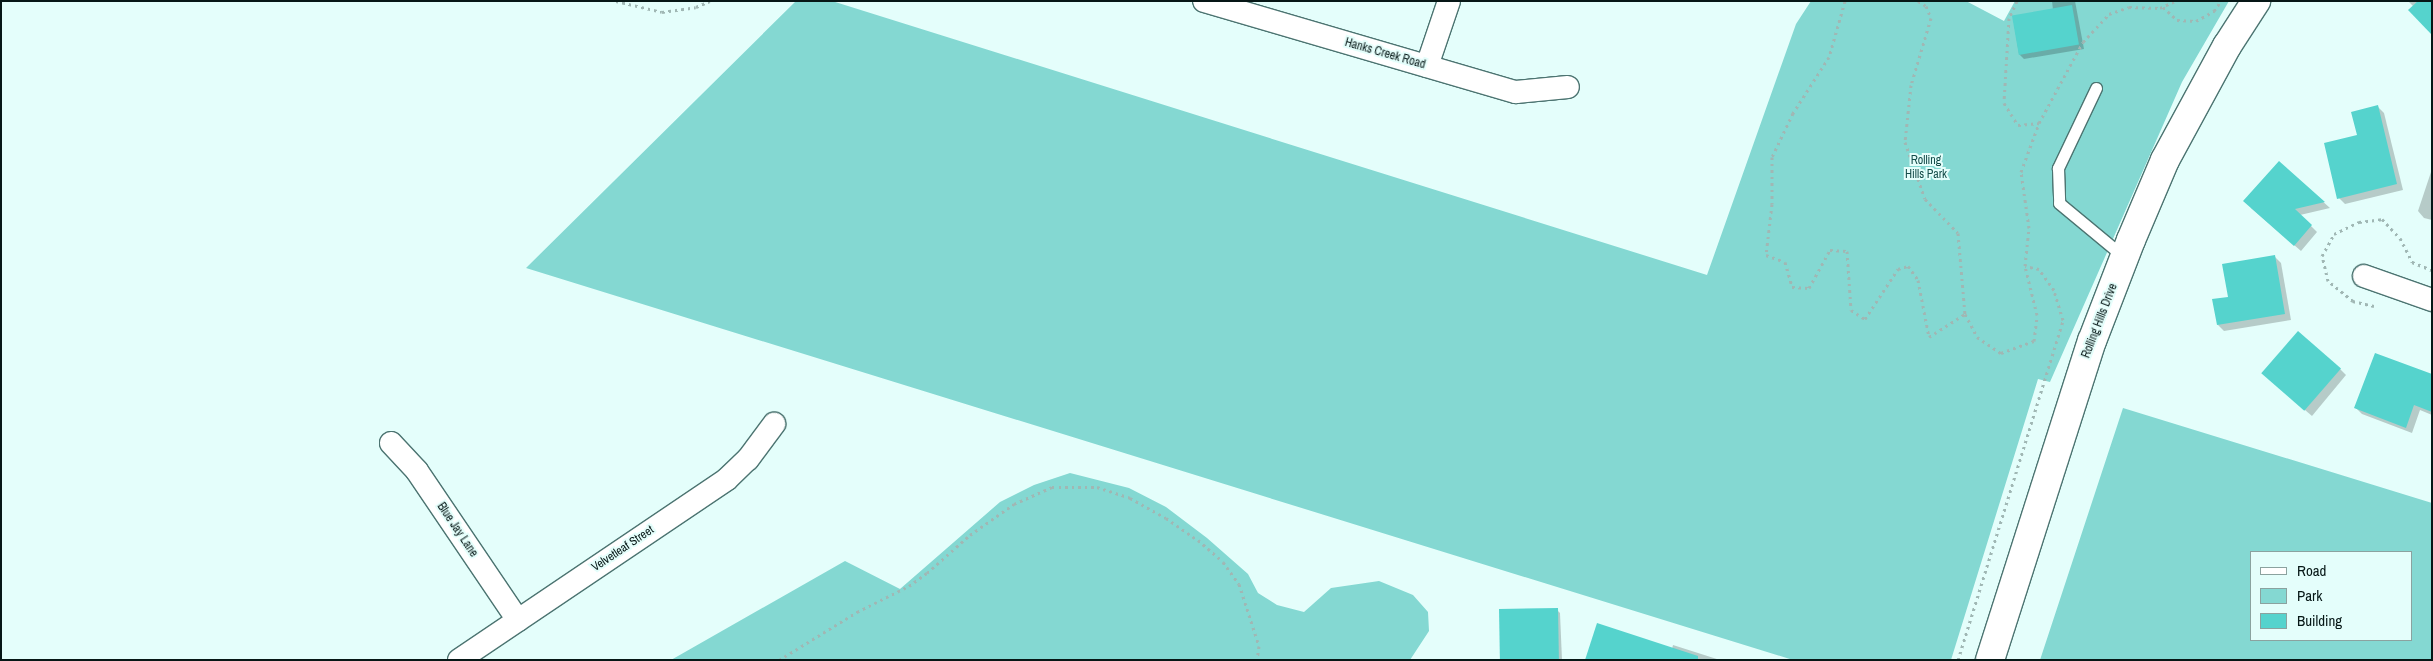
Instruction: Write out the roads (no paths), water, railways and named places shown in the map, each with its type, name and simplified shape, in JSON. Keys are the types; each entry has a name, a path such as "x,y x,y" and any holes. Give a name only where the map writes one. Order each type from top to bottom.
{"street":[{"name":"Hanks Creek Road","path":"1204,1 1516,92 1568,87"},
{"path":"1427,66 1449,1"},
{"name":"Rolling Hills Drive","path":"1990,660 2079,378 2124,257 2164,160 2227,46 2256,1"},
{"path":"2364,276 2432,300"},
{"name":"Velvetleaf Street","path":"459,660 727,479 748,459 774,424"},
{"name":"Blue Jay Lane","path":"390,443 417,471 518,620"}],"lane":[{"path":"2096,88 2058,168 2059,203 2124,257"}],"park label":[{"name":"Rolling Hills Park","path":"1926,168"}]}
